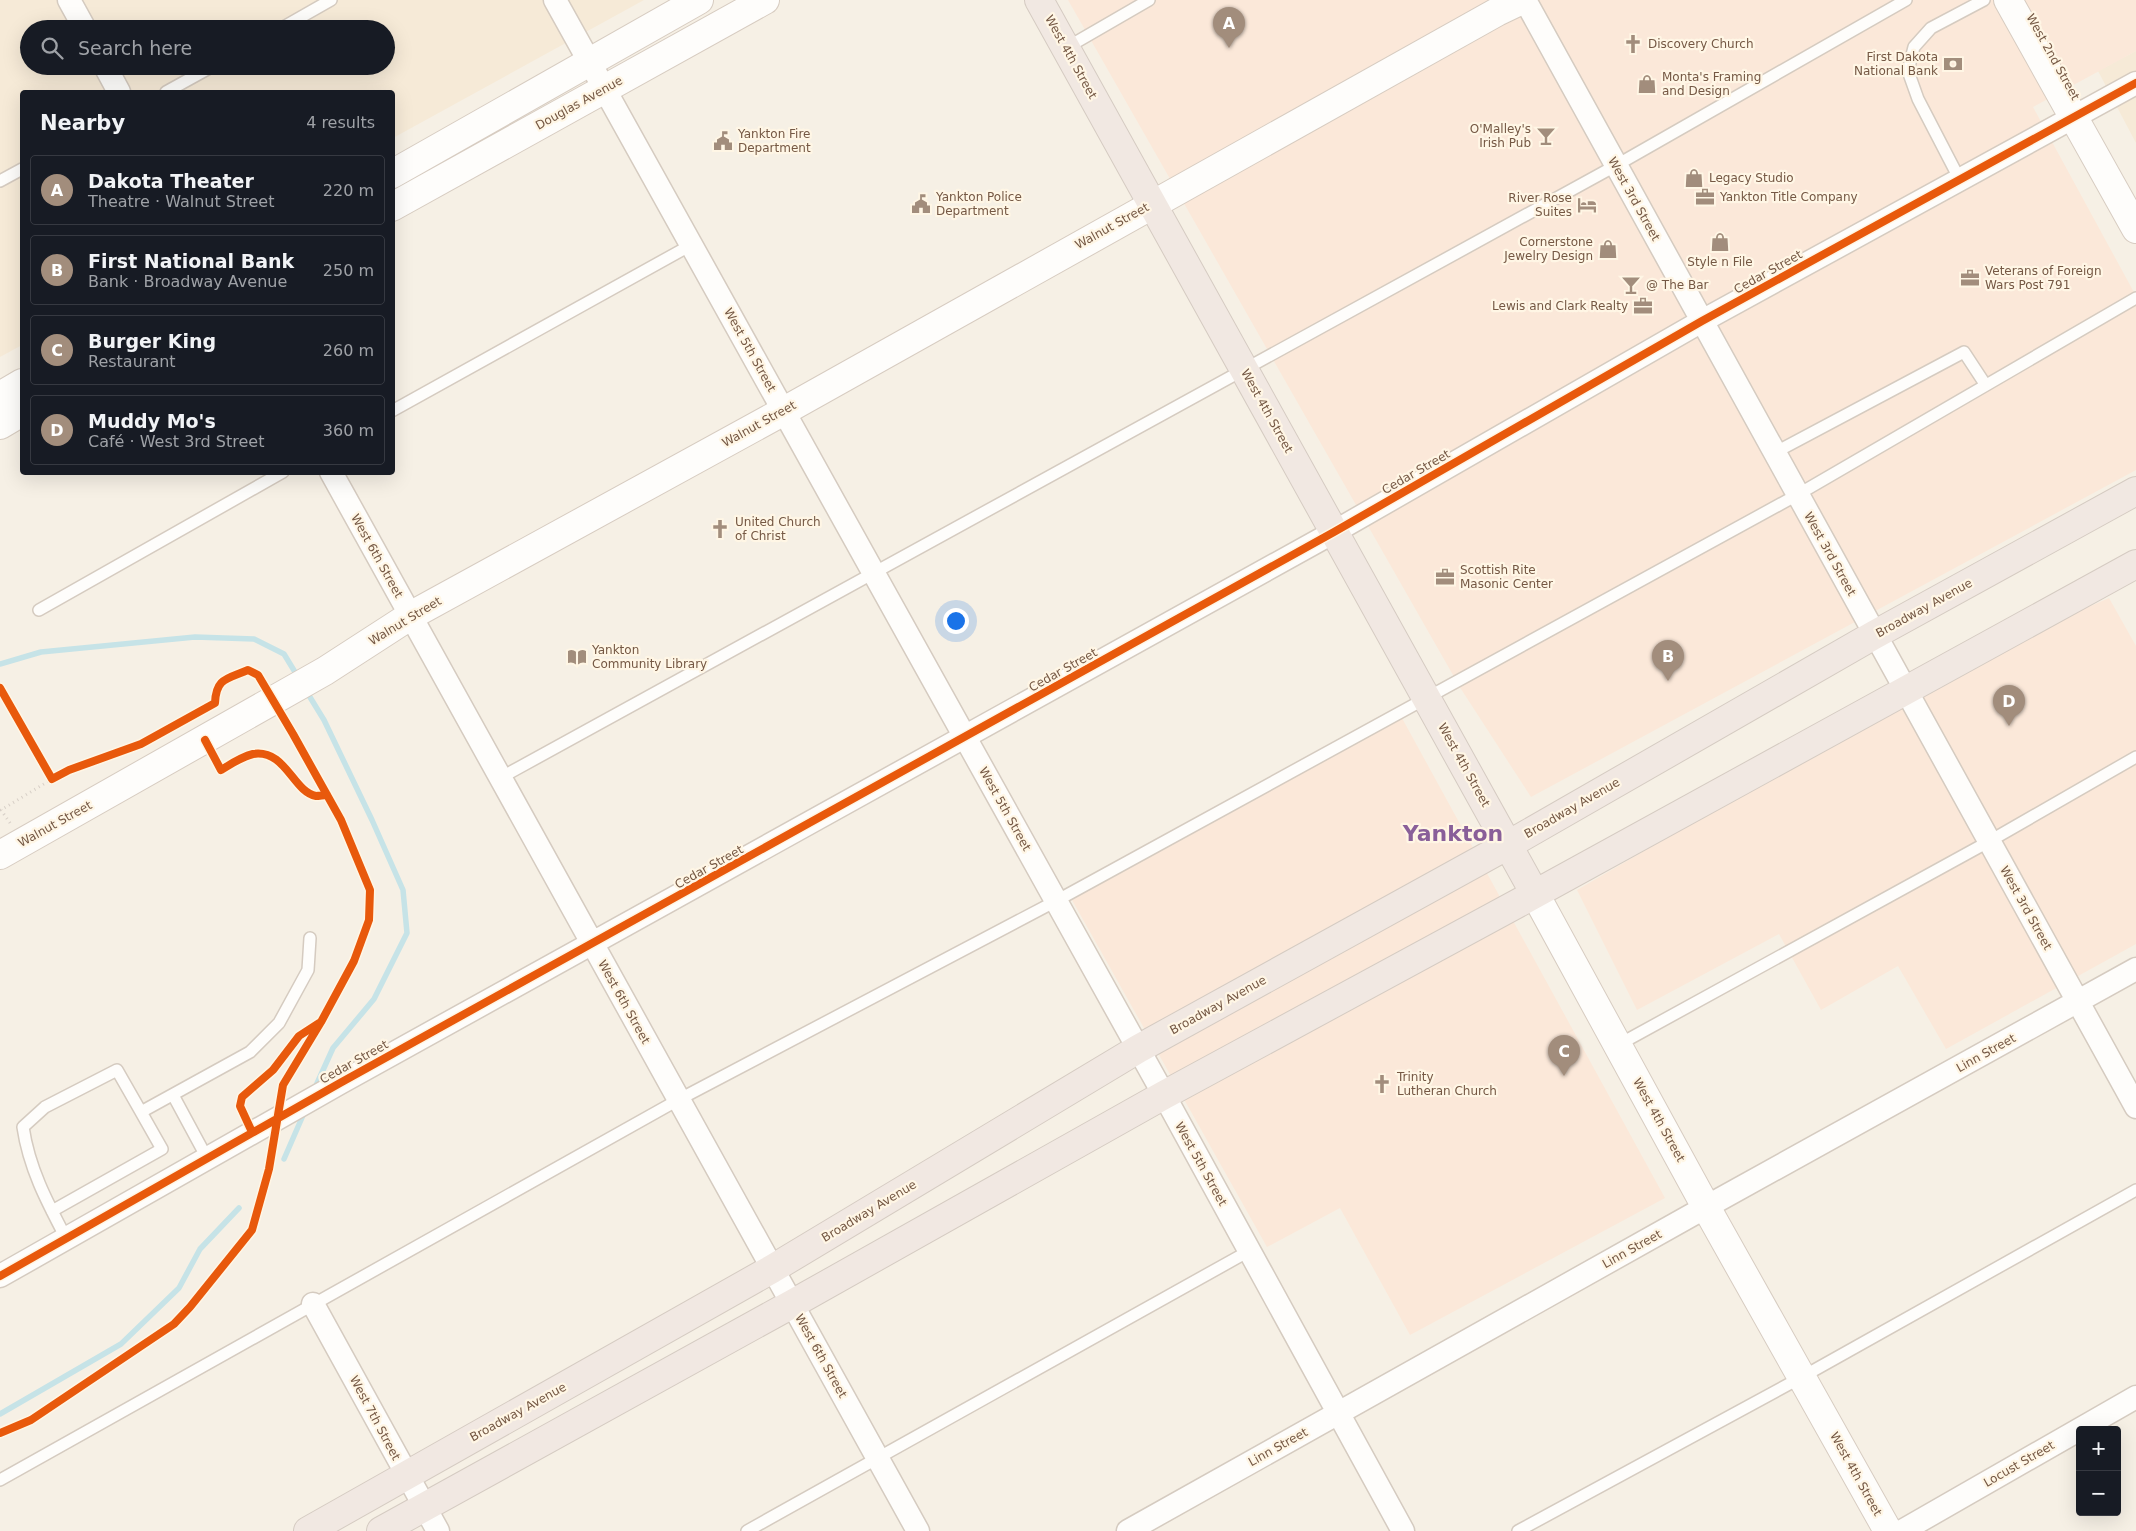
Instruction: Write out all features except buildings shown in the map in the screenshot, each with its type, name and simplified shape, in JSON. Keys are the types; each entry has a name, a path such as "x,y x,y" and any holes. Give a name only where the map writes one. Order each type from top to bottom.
{"highway":[{"name":"West 4th Street","path":"1039,0 1535,894"},
{"name":"Broadway Avenue","path":"308,1531 772,1269 1138,1049 1508,845 1874,636 2136,492"},
{"path":"381,1531 792,1304 1164,1095 2136,564"}],"street":[{"path":"69,0 79,20"},
{"name":"West 5th Street","path":"555,0 1164,1095 1403,1531"},
{"path":"395,172 699,0"},
{"name":"Douglas Avenue","path":"395,205 765,0"},
{"name":"West 3rd Street","path":"1524,0 2136,1107"},
{"name":"Walnut Street","path":"11,849 325,671 410,616 784,411 1497,12 1524,0"},
{"name":"West 2nd Street","path":"2008,0 2136,229"},
{"path":"110,75 118,90"},
{"name":"Cedar Street","path":"0,1276 340,1082 965,738 1334,532 1702,321 2136,83"},
{"path":"0,396 20,384"},
{"path":"0,425 20,413"},
{"name":"West 6th Street","path":"333,475 918,1531"},
{"name":"West 4th Street","path":"1535,894 1706,1207 1888,1531"},
{"name":"Linn Street","path":"1128,1531 1706,1207 2136,970"},
{"name":"West 7th Street","path":"313,1304 438,1531"},
{"name":"Locust Street","path":"1902,1531 2136,1398"}],"lane":[{"path":"296,20 331,0"},
{"path":"1066,48 1149,0"},
{"path":"500,778 1615,166 1906,0"},
{"path":"1960,180 1918,99 1908,71 1914,47 1931,28 1984,0"},
{"path":"170,90 197,75"},
{"path":"0,181 20,170"},
{"path":"395,409 691,245"},
{"path":"0,1480 678,1100 1056,901 1797,495 1985,384 2136,298"},
{"path":"1774,453 1964,352 1985,384"},
{"path":"39,610 278,475"},
{"path":"1618,1046 1988,842 2136,757"},
{"path":"141,1112 250,1052 279,1023 308,970 310,938"},
{"path":"52,1211 162,1149 117,1070 45,1107 23,1127 27,1152 52,1211 66,1238"},
{"path":"173,1095 207,1158"},
{"path":"1518,1531 1802,1377 2136,1190"},
{"path":"746,1531 1249,1251"}],"path":[{"path":"47,771 52,779"},
{"path":"11,849 0,810 60,775"}],"shaded area":[{"path":"0,0 644,0 395,137 395,90 20,90 20,346 0,357"},
{"path":"1068,0 2136,0 2136,51 2033,107 2136,296 2136,470 1531,797 1461,689"},
{"path":"2136,51 2136,143 2098,71"},
{"path":"2109,598 2136,646 2136,944 1946,1049 1898,966 1821,1010 1779,934 1637,1010 1577,890 1873,718 2026,634"},
{"path":"1397,709 1665,1198 1410,1335 1340,1208 1267,1247 1067,891"}],"waterway":[{"path":"0,664 41,652 195,637 254,639 284,654 298,677"},
{"path":"305,689 324,720 403,890 407,933 374,999 333,1048 314,1090"},
{"path":"284,1159 304,1113"},
{"path":"0,1414 121,1344 179,1288 200,1249 239,1208"}],"cycle path":[{"path":"0,1276 340,1083 1334,532 1702,321 2136,83"},
{"path":"0,688 52,779 69,770 141,744 215,703 218,689 224,680 248,670 258,675 341,820 370,890 369,920 354,961 321,1022 283,1085 269,1169 252,1230 174,1324 31,1420 0,1433"},
{"path":"205,740 221,770 249,755 264,754 274,758 281,764 308,793 316,796 327,795"},
{"path":"252,1132 240,1106 242,1097 273,1070 299,1036 319,1023"}],"place":[{"name":"Discovery Church","path":"1633,44"},
{"name":"Dakota Theater","path":"1229,48"},
{"name":"First Dakota National Bank","path":"1953,64"},
{"name":"Monta's Framing and Design","path":"1647,84"},
{"name":"O'Malley's Irish Pub","path":"1546,136"},
{"name":"Yankton Fire Department","path":"723,141"},
{"name":"Legacy Studio","path":"1694,178"},
{"name":"Yankton Title Company","path":"1705,197"},
{"name":"Yankton Police Department","path":"921,204"},
{"name":"River Rose Suites","path":"1587,205"},
{"name":"Style n File","path":"1720,242"},
{"name":"Cornerstone Jewelry Design","path":"1608,249"},
{"name":"Veterans of Foreign Wars Post 791","path":"1970,278"},
{"name":"@ The Bar","path":"1631,285"},
{"name":"Lewis and Clark Realty","path":"1643,306"},
{"name":"United Church of Christ","path":"720,529"},
{"name":"Scottish Rite Masonic Center","path":"1445,577"},
{"name":"Yankton Community Library","path":"577,657"},
{"name":"First National Bank","path":"1668,681"},
{"name":"Muddy Mo's","path":"2009,726"},
{"name":"Burger King","path":"1564,1076"},
{"name":"Trinity Lutheran Church","path":"1382,1084"}],"district":[{"name":"Yankton","path":"1453,833"}]}
